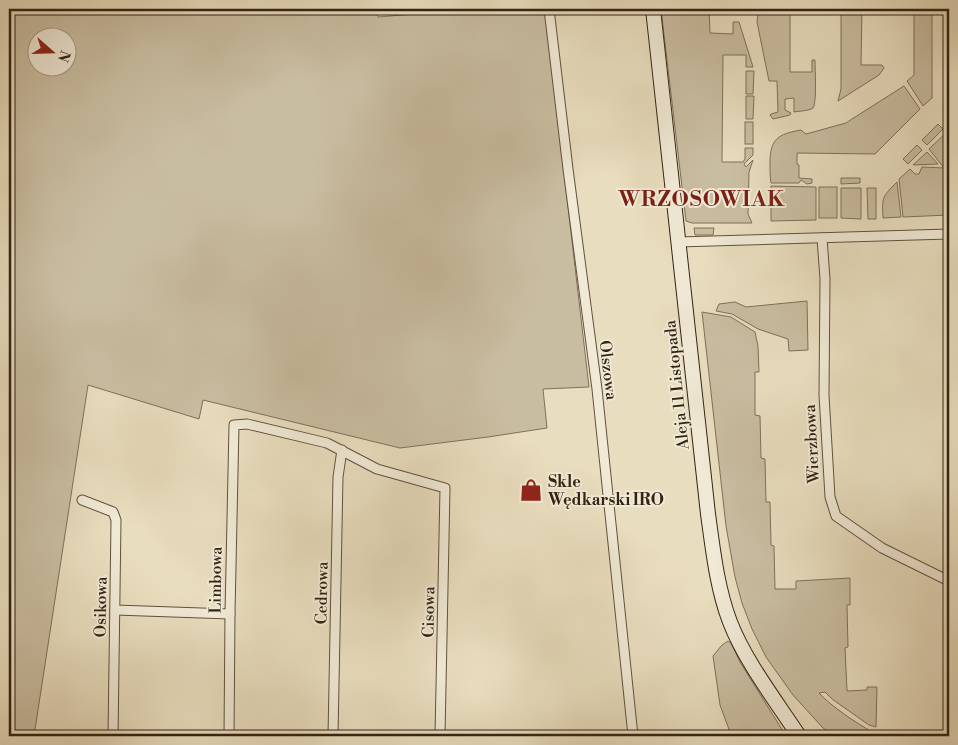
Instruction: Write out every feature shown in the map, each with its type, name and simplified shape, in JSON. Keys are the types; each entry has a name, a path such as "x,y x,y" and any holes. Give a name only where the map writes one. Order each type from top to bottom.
{"street":[{"name":"Olszowa","path":"549,9 597,389 634,736"},
{"name":"Aleja 11 Listopada","path":"653,9 708,514 718,581 730,622 749,660 799,736"},
{"path":"678,242 949,234"},
{"name":"Wierzbowa","path":"822,238 825,279 824,395 830,497 836,516 882,548 949,581"},
{"name":"Limbowa","path":"229,736 234,425 247,424 327,443 342,450"},
{"name":"Cisowa","path":"342,450 377,469 445,488 440,736"},
{"name":"Cedrowa","path":"333,736 338,477 342,450"},
{"name":"Osikowa","path":"82,500 113,512 116,520 113,736"},
{"path":"115,610 230,614"}],"shaded area":[{"path":"9,9 376,9 378,17 475,9 545,9 589,387 543,389 547,428 400,448 203,400 199,419 88,385 34,736 9,736"},
{"path":"661,9 709,9 710,33 733,34 733,22 739,22 753,67 746,67 746,55 723,55 722,162 743,162 745,159 745,148 753,148 753,155 744,164 746,167 753,160 749,172 748,214 752,223 692,223 686,221"},
{"path":"764,9 790,9 790,72 812,72 812,60 815,60 815,100 811,109 794,112 794,98 785,99 785,110 791,113 790,115 773,119 770,115 778,112 777,81 769,81 757,22 758,14 764,11"},
{"path":"841,9 862,9 861,65 882,65 884,68 879,75 838,101 841,89"},
{"path":"914,9 932,9 932,98 923,106 907,81 914,75"},
{"path":"746,71 754,71 753,94 746,94"},
{"path":"904,86 920,109 875,154 797,153 799,178 812,179 812,183 807,184 801,180 799,183 771,183 770,155 774,143 781,136 801,130 806,134 846,123"},
{"path":"746,96 754,96 753,119 746,119"},
{"path":"745,122 753,122 753,144 745,144"},
{"path":"938,124 943,129 927,145 922,140"},
{"path":"949,130 949,215 903,217 899,179 910,169 915,174 919,174 922,167 944,168 929,149"},
{"path":"917,145 922,150 908,164 903,159"},
{"path":"927,152 938,164 913,165"},
{"path":"841,178 860,178 860,183 841,184"},
{"path":"897,182 901,217 883,218 884,198"},
{"path":"771,186 816,187 816,220 771,221"},
{"path":"819,187 837,187 837,218 819,218"},
{"path":"841,188 861,188 861,219 841,218"},
{"path":"867,188 876,188 876,219 868,219"},
{"path":"694,228 714,228 713,235 695,235"},
{"path":"807,301 808,350 789,351 788,339 758,329 732,314 716,311 719,304 735,302 746,307"},
{"path":"702,312 731,317 755,332 758,346 759,372 755,372 755,415 760,416 761,458 765,459 766,502 770,502 775,589 796,589 796,581 850,578 850,605 847,605 848,647 845,648 847,691 867,690 867,687 877,687 876,727 869,725 825,692 819,693 837,709 872,732 872,736 835,736 823,728 793,695 766,657 752,629 735,577 726,526"},
{"path":"728,641 731,643 740,662 786,736 730,736 720,705 713,656"}],"place":[{"name":"Skle Wędkarski IRO","path":"531,490"}],"district":[{"name":"WRZOSOWIAK","path":"702,199"}]}
